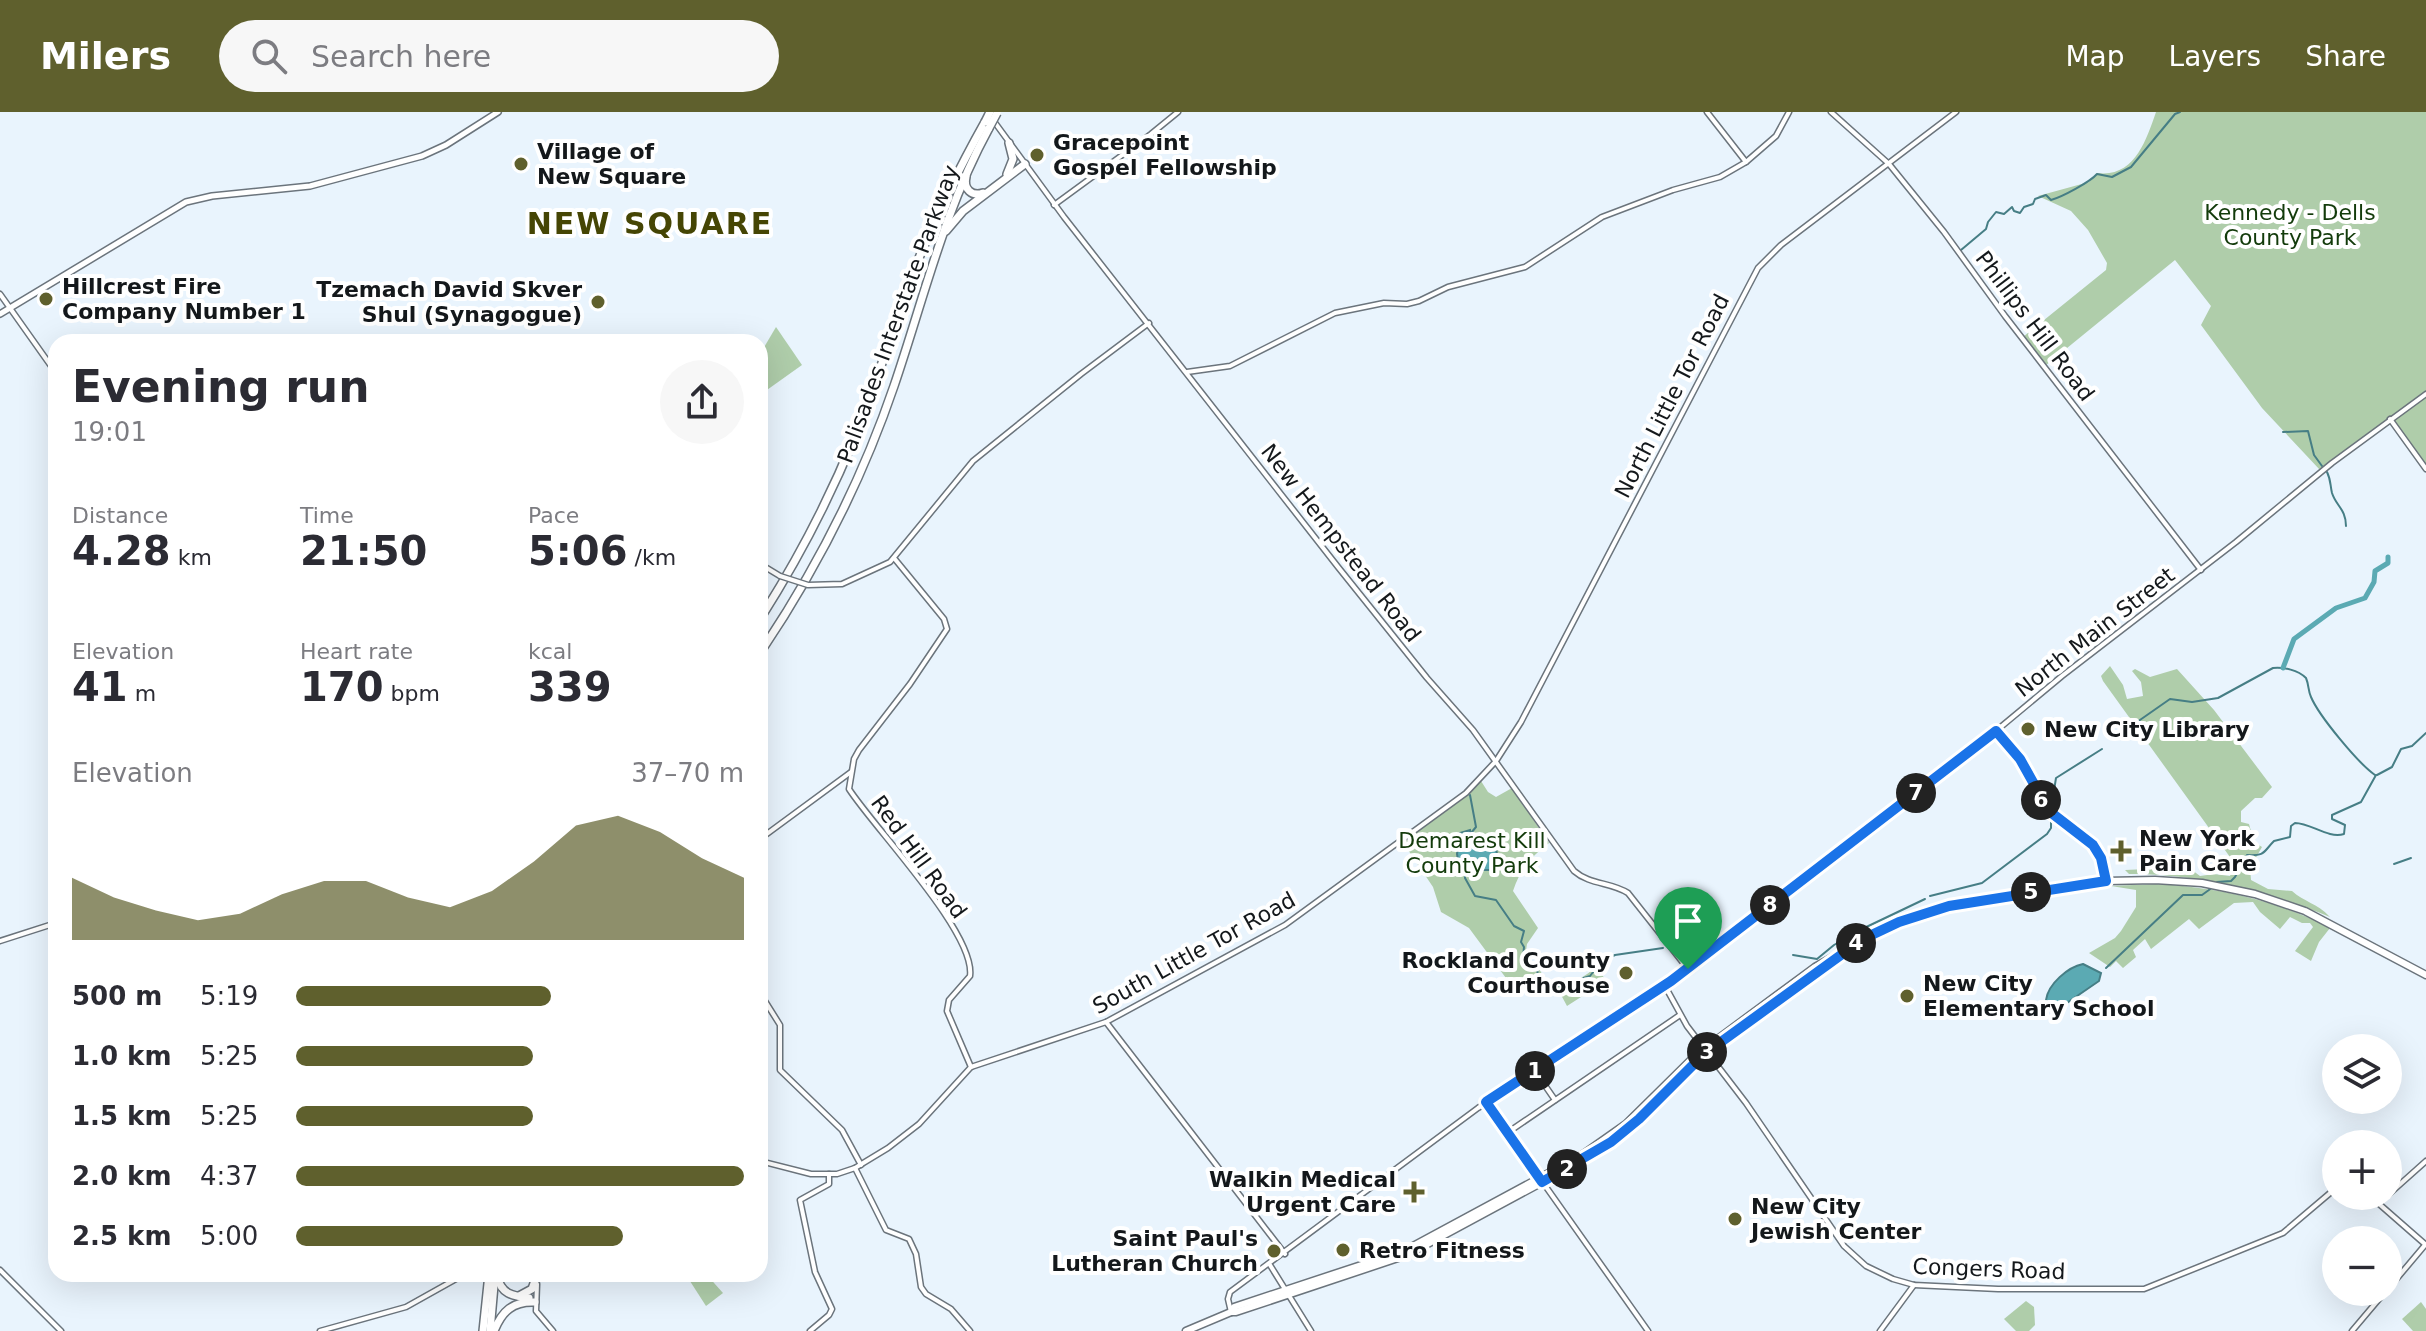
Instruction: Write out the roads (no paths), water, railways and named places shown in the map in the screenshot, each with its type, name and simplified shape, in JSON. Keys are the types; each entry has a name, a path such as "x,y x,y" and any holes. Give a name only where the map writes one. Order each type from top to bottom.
{"highway":[{"name":"Palisades Interstate Parkway","path":"768,640 815,565 863,466 896,381 952,206 993,112"},
{"name":"Palisades Interstate Parkway","path":"768,606 806,542 842,467 924,244 955,177 987,125"},
{"path":"1006,175 1014,157 1009,143"},
{"path":"978,148 965,181 968,190 975,194 982,193 1024,163"},
{"path":"931,266 954,220 1024,163"},
{"path":"483,1331 492,1282"},
{"path":"492,1331 494,1282"},
{"path":"498,1282 503,1291 535,1301"},
{"path":"517,1296 531,1290 534,1282"},
{"path":"492,1331 513,1305 535,1301"}],"main road":[{"path":"0,314 186,202 212,196 300,188 409,160 446,145 498,112"},
{"path":"1186,1331 1231,1312 1378,1266 1415,1251 1541,1180 1619,1130 1673,1076 1815,967 1899,922 1941,908 2106,881 2162,880 2214,885 2261,896 2311,914 2426,975"}],"street":[{"name":"New Hempstead Road","path":"993,112 1009,143 1054,205 1338,567 1496,761 1574,871 1587,880 1628,893 1688,969"},
{"path":"1054,205 1178,112"},
{"path":"1707,112 1746,162"},
{"path":"1187,372 1230,366 1335,313 1384,303 1415,302 1462,282 1517,270 1602,217 1673,190 1720,177 1746,162 1776,136 1789,112"},
{"name":"Phillips Hill Road","path":"1831,112 1889,164 1948,236 2005,316 2201,570"},
{"name":"North Little Tor Road","path":"1496,761 1521,722 1751,277 1772,252 1956,112"},
{"path":"0,294 48,362"},
{"path":"768,569 808,585 842,584 886,565 973,461 1149,323"},
{"name":"North Main Street","path":"1231,1312 1229,1294 1486,1102 1688,969 1996,731 2380,426 2426,394"},
{"path":"2390,419 2426,469"},
{"path":"2380,426 2390,424 2397,429"},
{"path":"768,833 851,772 859,750 910,684 947,629 944,619 894,558"},
{"path":"1996,731 2020,759 2049,811 2093,845 2101,858 2106,881"},
{"name":"South Little Tor Road","path":"768,1163 800,1173 829,1174 861,1165 919,1124 971,1067 1106,1022 1285,925 1466,793 1496,761"},
{"name":"Red Hill Road","path":"851,772 849,782 852,794 921,882 968,955 970,976 949,1000 947,1011 971,1067"},
{"path":"0,941 48,926"},
{"name":"Congers Road","path":"1665,986 1680,1015 1746,1103 1844,1246 1875,1271 1914,1285 2007,1290 2144,1289 2283,1233 2322,1200"},
{"path":"768,1006 780,1025 780,1070 842,1130 861,1165"},
{"path":"1507,1133 1680,1015"},
{"path":"1106,1022 1285,1254"},
{"path":"1535,1071 1555,1100"},
{"path":"1486,1102 1648,1331"},
{"path":"2402,1182 2426,1161"},
{"path":"855,1168 886,1230 909,1239 916,1254 921,1287 926,1294 951,1309 970,1331"},
{"path":"810,1331 832,1309 818,1280 800,1200 829,1184 829,1174"},
{"path":"2387,1210 2426,1244 2402,1272"},
{"path":"1270,1265 1311,1331"},
{"path":"0,1270 61,1331"},
{"path":"320,1331 406,1307 451,1282"},
{"path":"536,1282 538,1314 553,1331"},
{"path":"1880,1331 1914,1285"},
{"path":"2352,1331 2373,1306"}],"water":[{"path":"1470,830 1471,839 1490,844 1497,850 1490,870 1470,870 1470,867 1459,866 1460,833"},
{"path":"2083,964 2101,973 2099,981 2061,1007 2051,1007 2046,1000 2055,982"}],"waterway":[{"path":"1961,250 1986,229 1996,212 2004,214 2012,207 2020,213 2035,199 2046,195 2051,200 2076,189 2097,174 2112,177 2131,167 2175,114 2180,112"},
{"path":"2283,432 2308,431 2314,455 2322,466"},
{"path":"2327,472 2346,526"},
{"path":"2283,668 2294,639 2336,608 2365,598 2374,582 2375,571 2388,563 2388,557"},
{"path":"2117,736 2170,699 2192,702 2218,698 2273,668 2286,669 2306,678 2311,697 2322,716 2349,750 2375,775"},
{"path":"2377,775 2392,767 2401,749 2412,746 2426,733"},
{"path":"2051,809 2056,778 2102,749"},
{"path":"2217,882 2231,881 2247,855 2261,854 2274,841 2290,837 2291,826 2295,823 2332,834 2344,834 2345,825 2332,819 2332,815 2361,802 2376,775"},
{"path":"1470,795 1476,827 1471,833"},
{"path":"1930,896 1982,883 2047,834 2051,828 2051,818"},
{"path":"2394,864 2411,858"},
{"path":"1465,867 1465,878 1475,896 1496,900 1514,926 1524,931 1521,942 1523,957 1537,968 1538,978 1545,990 1590,976 1601,962 1615,955 1663,948"},
{"path":"2106,968 2183,895 2202,895 2213,887"},
{"path":"1793,955 1817,959 1860,930 1925,899"},
{"path":"1672,944 1684,936 1695,941"}],"place":[{"name":"Gracepoint Gospel Fellowship","path":"1037,155"},
{"name":"Village of New Square","path":"521,164"},
{"name":"Hillcrest Fire Company Number 1","path":"46,299"},
{"name":"Tzemach David Skver Shul (Synagogue)","path":"598,302"},
{"name":"New City Library","path":"2028,729"},
{"name":"New York Pain Care","path":"2121,851"},
{"name":"Rockland County Courthouse","path":"1626,973"},
{"name":"New City Elementary School","path":"1907,996"},
{"name":"Walkin Medical Urgent Care","path":"1414,1192"},
{"name":"New City Jewish Center","path":"1735,1219"},
{"name":"Retro Fitness","path":"1343,1250"},
{"name":"Saint Paul's Lutheran Church","path":"1274,1251"}],"district":[{"name":"NEW SQUARE","path":"650,223"}],"park label":[{"name":"Kennedy - Dells County Park","path":"2290,224"},
{"name":"Demarest Kill County Park","path":"1472,852"}]}
